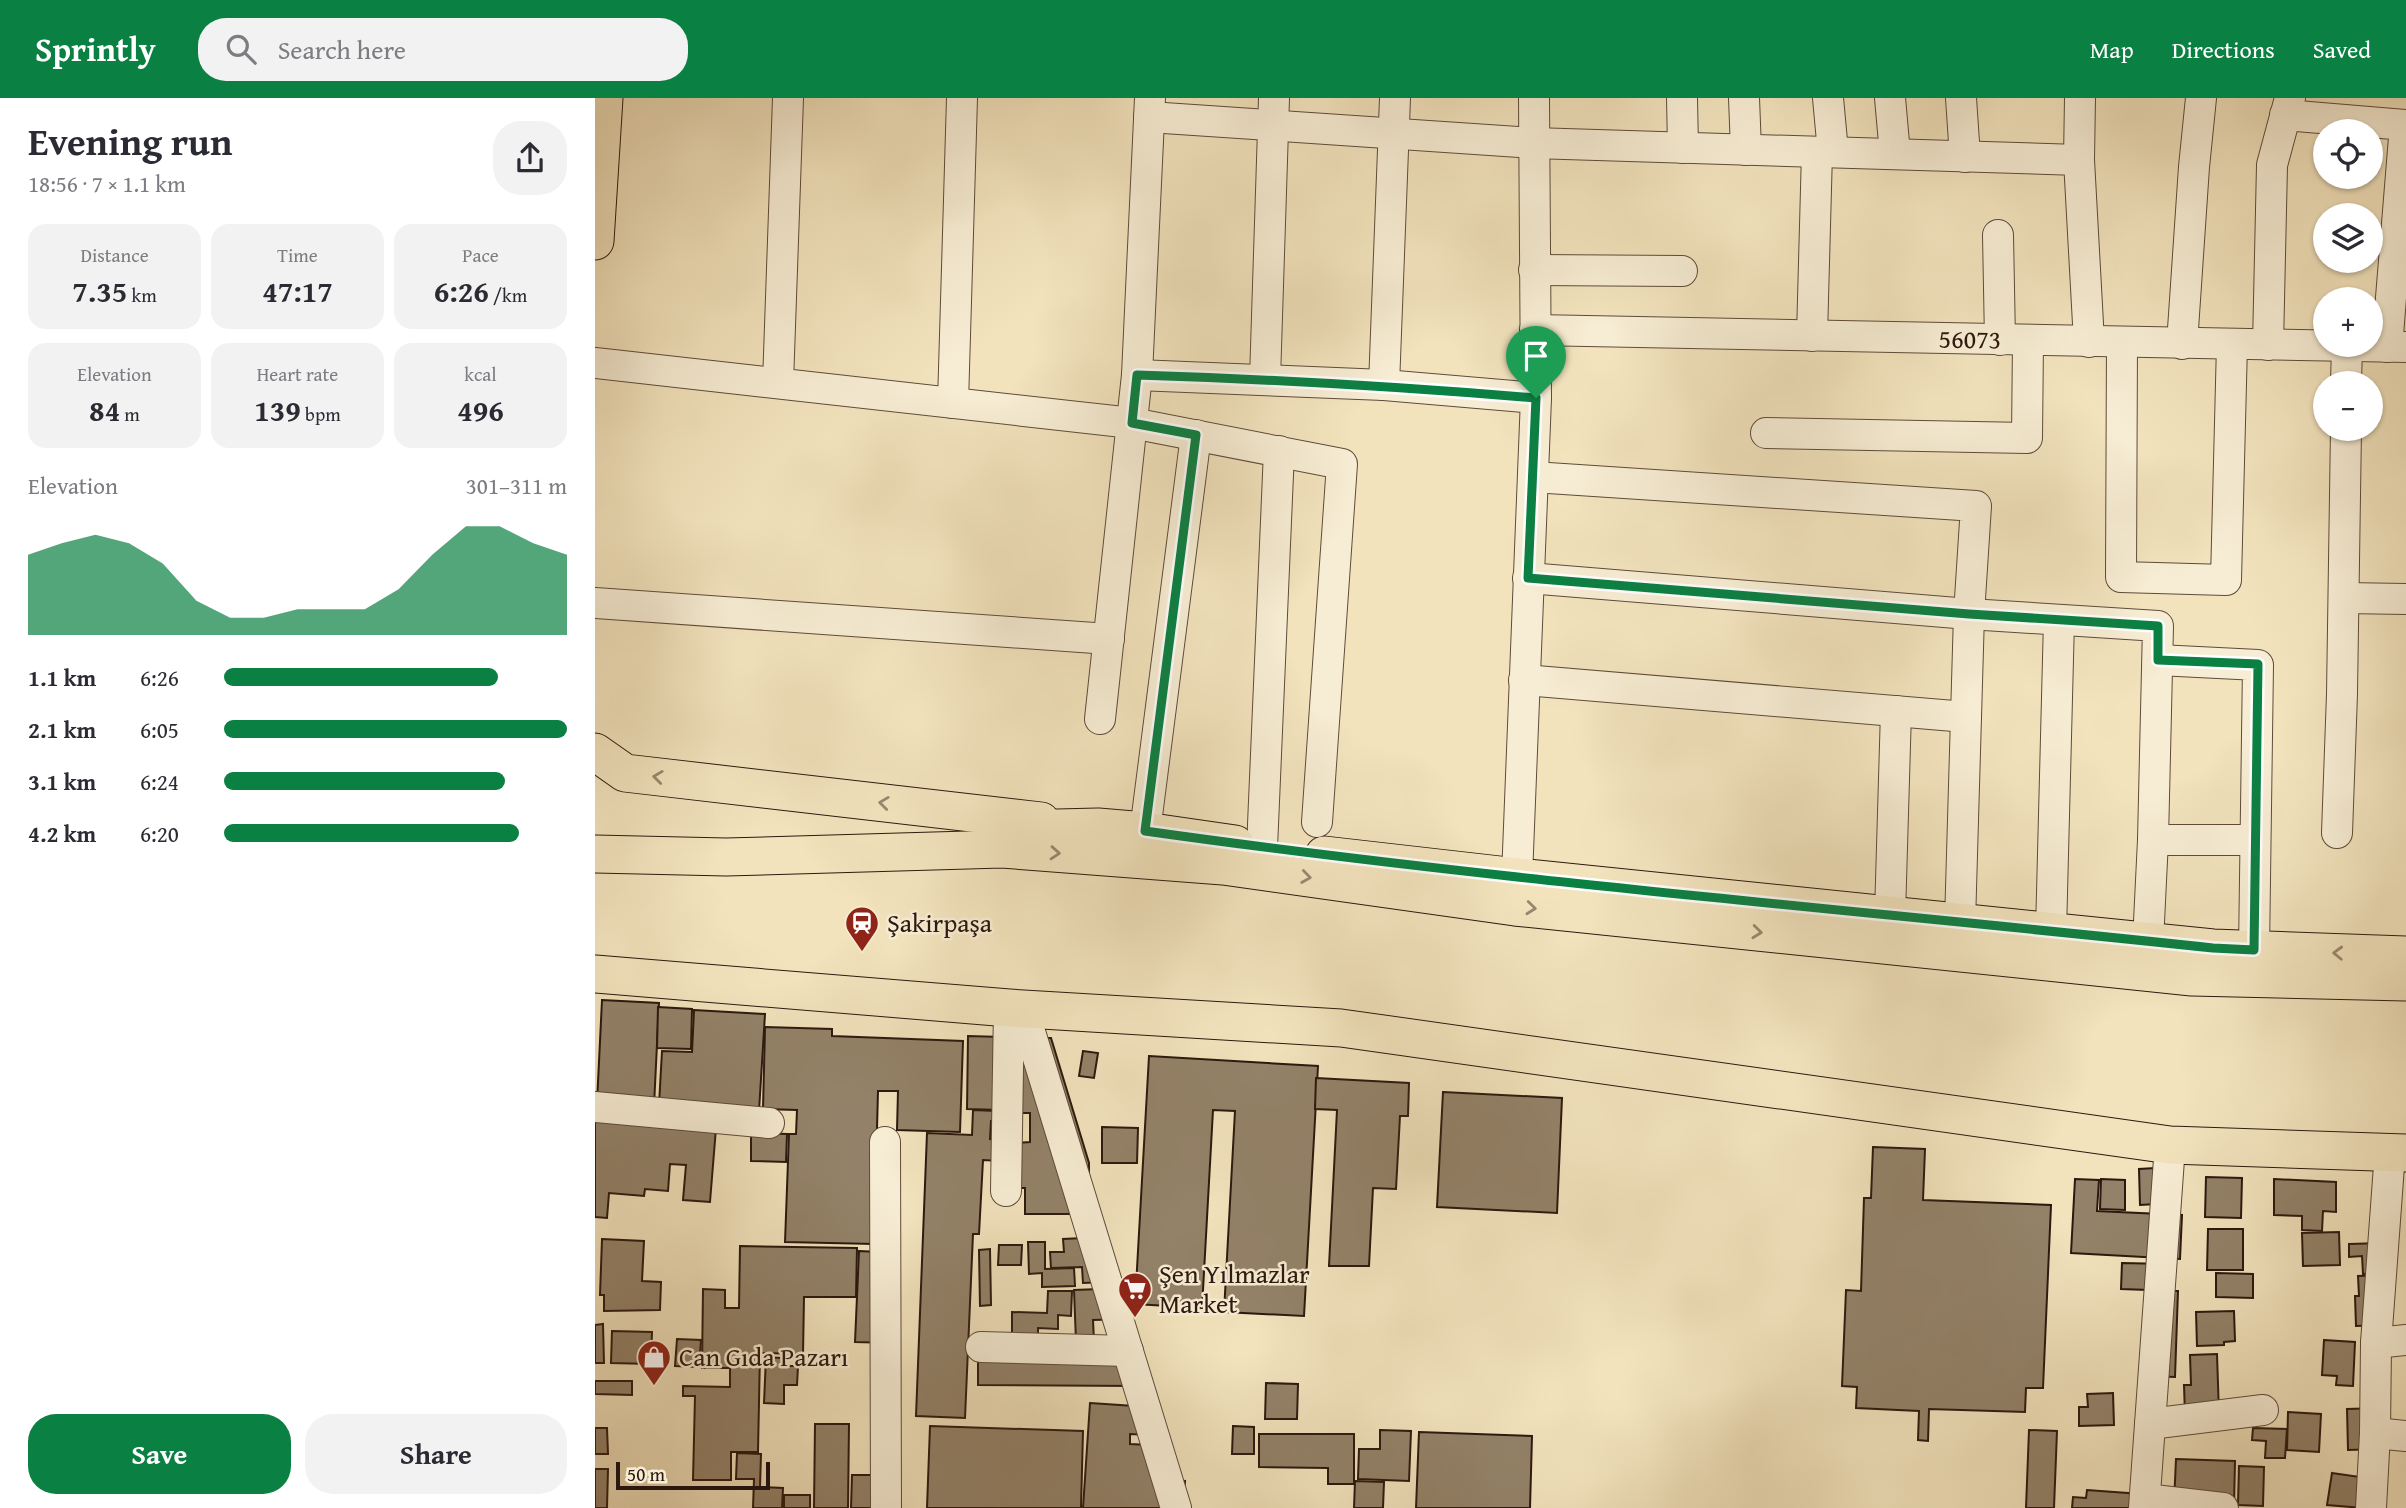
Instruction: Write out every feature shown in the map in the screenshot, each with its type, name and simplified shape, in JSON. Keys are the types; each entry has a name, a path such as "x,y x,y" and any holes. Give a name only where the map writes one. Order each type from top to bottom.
{"main road":[{"path":"595,241 596,191 604,98"},
{"path":"595,752 625,773 1145,831 1262,848 1517,877 2213,948 2406,955"},
{"path":"595,833 638,836 835,836 878,831 1098,827"},
{"path":"595,854 726,857 1002,849 1223,866 1515,906 2192,977 2406,982"},
{"path":"595,974 1016,1008 1341,1028 2170,1145 2398,1153"}],"street":[{"path":"778,383 788,98"},
{"path":"953,403 962,98"},
{"path":"1384,385 1395,98"},
{"path":"1517,877 1536,398 1534,98"},
{"path":"1682,98 1683,148"},
{"path":"1744,98 1746,150"},
{"path":"1812,336 1828,98"},
{"path":"1890,98 1895,154"},
{"path":"1961,98 1965,157"},
{"path":"2080,98 2080,160 2089,342"},
{"path":"2182,344 2201,98"},
{"path":"2268,345 2272,165 2288,106 2405,125 2397,347"},
{"path":"1100,719 1137,375 1150,108 1274,112 1394,134 1533,143 2080,160"},
{"path":"1265,379 1274,112"},
{"path":"1766,433 2027,438 1998,235"},
{"path":"1534,270 1682,271"},
{"name":"56073","path":"1535,330 2313,346"},
{"path":"2122,342 2120,577 2226,580 2232,344"},
{"path":"595,363 1132,423 1342,464 1317,822"},
{"path":"1137,375 1384,385 1536,398"},
{"path":"1145,831 1196,435"},
{"path":"2337,833 2343,694 2346,441"},
{"path":"1262,848 1279,452"},
{"path":"1533,477 1976,506 1969,614 1959,923"},
{"path":"1528,578 1969,614 2158,626 2148,942"},
{"path":"2344,598 2406,599"},
{"path":"595,603 1109,639"},
{"path":"2051,932 2059,620"},
{"path":"2158,660 2258,664 2254,950"},
{"path":"1524,680 1966,717"},
{"path":"1890,915 1896,711"},
{"path":"2153,840 2254,840"},
{"path":"1006,1191 1016,1008"},
{"path":"1016,1008 1128,1350 1176,1508"},
{"path":"595,1107 769,1123"},
{"path":"885,1142 886,1508"},
{"path":"2170,1145 2145,1503 2223,1508"},
{"path":"2371,1508 2376,1343 2398,1153"},
{"path":"2376,1343 2406,1340"},
{"path":"981,1347 1128,1350"},
{"path":"2150,1424 2263,1410"},
{"path":"2375,1433 2406,1436"}],"building":[{"path":"602,1000 659,1003 654,1106 597,1103"},
{"path":"658,1007 692,1009 691,1049 657,1048"},
{"path":"694,1010 765,1014 759,1111 659,1105 662,1051 692,1052"},
{"path":"765,1027 832,1029 832,1036 963,1041 960,1132 897,1130 898,1091 878,1091 874,1244 785,1242 789,1134 796,1134 797,1110 763,1109"},
{"path":"968,1036 1002,1037 1000,1110 967,1109"},
{"path":"1014,1038 1051,1038 1089,1163 1089,1214 1025,1214 1025,1188 1016,1188 1016,1143 1030,1142 1030,1113 1015,1113"},
{"path":"1083,1051 1098,1053 1094,1078 1079,1076"},
{"path":"1149,1056 1318,1066 1304,1316 1224,1312 1235,1111 1213,1110 1202,1308 1135,1304"},
{"path":"1316,1078 1409,1083 1408,1116 1400,1116 1396,1189 1373,1188 1369,1266 1329,1266 1337,1110 1315,1109"},
{"path":"1443,1092 1562,1098 1557,1213 1437,1207"},
{"path":"973,1110 997,1111 996,1121 991,1121 990,1139 1000,1140 1000,1161 983,1160 979,1234 973,1234 965,1418 916,1416 927,1133 972,1135"},
{"path":"595,1119 716,1128 710,1202 683,1200 686,1165 670,1164 668,1191 645,1189 644,1196 609,1193 607,1218 595,1217"},
{"path":"1102,1127 1138,1128 1137,1163 1102,1163"},
{"path":"751,1133 787,1134 786,1162 751,1161"},
{"path":"1873,1147 1925,1149 1923,1200 2051,1205 2043,1388 2026,1388 2025,1412 1929,1409 1928,1441 1918,1440 1919,1411 1856,1408 1857,1387 1842,1386 1846,1290 1861,1291 1864,1198 1871,1198"},
{"path":"2173,1167 2175,1203 2140,1205 2139,1169"},
{"path":"2206,1177 2242,1178 2241,1218 2205,1217"},
{"path":"2075,1179 2099,1180 2097,1211 2182,1215 2180,1259 2071,1253"},
{"path":"2101,1179 2125,1180 2125,1210 2100,1209"},
{"path":"2274,1179 2336,1182 2336,1212 2323,1211 2322,1231 2302,1230 2302,1216 2274,1215"},
{"path":"2208,1229 2243,1229 2243,1270 2207,1270"},
{"path":"2339,1232 2340,1265 2303,1266 2302,1233"},
{"path":"1105,1237 1106,1282 1083,1283 1082,1267 1051,1268 1050,1252 1064,1252 1063,1239"},
{"path":"602,1239 644,1241 642,1281 661,1282 660,1310 604,1311 604,1295 600,1295"},
{"path":"1028,1242 1045,1242 1045,1269 1074,1268 1075,1286 1042,1287 1042,1273 1029,1274"},
{"path":"2382,1243 2384,1273 2363,1274 2362,1256 2349,1257 2349,1244"},
{"path":"999,1245 1022,1245 1021,1265 998,1265"},
{"path":"740,1246 857,1248 856,1297 804,1297 803,1354 760,1353 758,1452 731,1452 731,1480 693,1480 695,1396 683,1396 683,1386 730,1387 730,1368 702,1368 703,1289 725,1290 725,1308 739,1308"},
{"path":"990,1249 991,1305 980,1306 979,1250"},
{"path":"859,1251 897,1253 893,1343 855,1342"},
{"path":"2122,1263 2165,1264 2164,1291 2178,1291 2175,1377 2145,1376 2148,1290 2121,1289"},
{"path":"2216,1273 2253,1274 2253,1298 2216,1297"},
{"path":"2385,1275 2386,1325 2356,1326 2355,1296 2359,1296 2358,1276"},
{"path":"1127,1288 1128,1319 1093,1320 1094,1341 1076,1342 1074,1290"},
{"path":"1048,1291 1072,1291 1071,1316 1058,1315 1058,1329 1038,1328 1038,1343 1012,1342 1012,1312 1047,1313"},
{"path":"2234,1311 2235,1341 2224,1342 2224,1345 2197,1346 2196,1312"},
{"path":"603,1324 604,1363 595,1363 595,1325"},
{"path":"612,1331 652,1332 651,1364 611,1363"},
{"path":"677,1339 701,1340 699,1367 675,1366"},
{"path":"2324,1340 2355,1342 2353,1386 2336,1385 2337,1376 2322,1375"},
{"path":"978,1353 1137,1354 1136,1386 978,1385"},
{"path":"2217,1354 2219,1414 2185,1415 2184,1385 2191,1385 2190,1355"},
{"path":"766,1357 781,1358 781,1366 798,1366 797,1385 784,1385 784,1404 764,1403"},
{"path":"595,1381 632,1381 632,1395 595,1394"},
{"path":"1266,1383 1298,1384 1297,1419 1265,1419"},
{"path":"2113,1393 2114,1425 2079,1426 2079,1407 2088,1407 2087,1394"},
{"path":"1090,1403 1149,1407 1147,1435 1130,1434 1130,1444 1170,1446 1168,1480 1185,1481 1183,1508 1083,1508"},
{"path":"2380,1408 2381,1449 2348,1450 2347,1409"},
{"path":"2288,1412 2321,1414 2319,1452 2287,1450"},
{"path":"815,1424 849,1424 848,1508 814,1508"},
{"path":"930,1426 1083,1431 1081,1508 927,1508"},
{"path":"1233,1426 1254,1427 1254,1454 1232,1454"},
{"path":"595,1428 607,1428 608,1454 595,1454"},
{"path":"2253,1428 2287,1429 2285,1458 2265,1458 2266,1441 2252,1440"},
{"path":"1380,1430 1411,1431 1409,1481 1358,1479 1359,1449 1380,1449"},
{"path":"2029,1430 2057,1431 2054,1508 2026,1508"},
{"path":"1419,1432 1532,1436 1530,1508 1416,1508"},
{"path":"1259,1434 1354,1434 1354,1484 1328,1484 1328,1468 1259,1467"},
{"path":"737,1453 761,1454 760,1487 783,1488 782,1508 753,1508 754,1479 736,1479"},
{"path":"2176,1459 2235,1461 2234,1505 2174,1503"},
{"path":"2239,1466 2264,1467 2263,1506 2238,1505"},
{"path":"595,1469 608,1469 607,1508 595,1508"},
{"path":"2332,1473 2367,1478 2363,1508 2327,1505"},
{"path":"852,1475 887,1475 886,1508 851,1508"},
{"path":"1355,1481 1384,1482 1383,1508 1354,1508"},
{"path":"2087,1490 2141,1494 2140,1508 2072,1508 2073,1497 2086,1498"},
{"path":"784,1495 810,1495 810,1508 784,1508"}],"place":[{"name":"Şakirpaşa","path":"862,953"},
{"name":"Şen Yılmazlar Market","path":"1135,1319"},
{"name":"Can Gıda Pazarı","path":"654,1387"}],"route":[{"path":"1137,375 1384,385 1536,398 1528,578 1969,614 2158,626 2158,660 2258,664 2254,950 1517,877 1262,848 1145,831 1196,435 1132,423 1137,375"}]}
